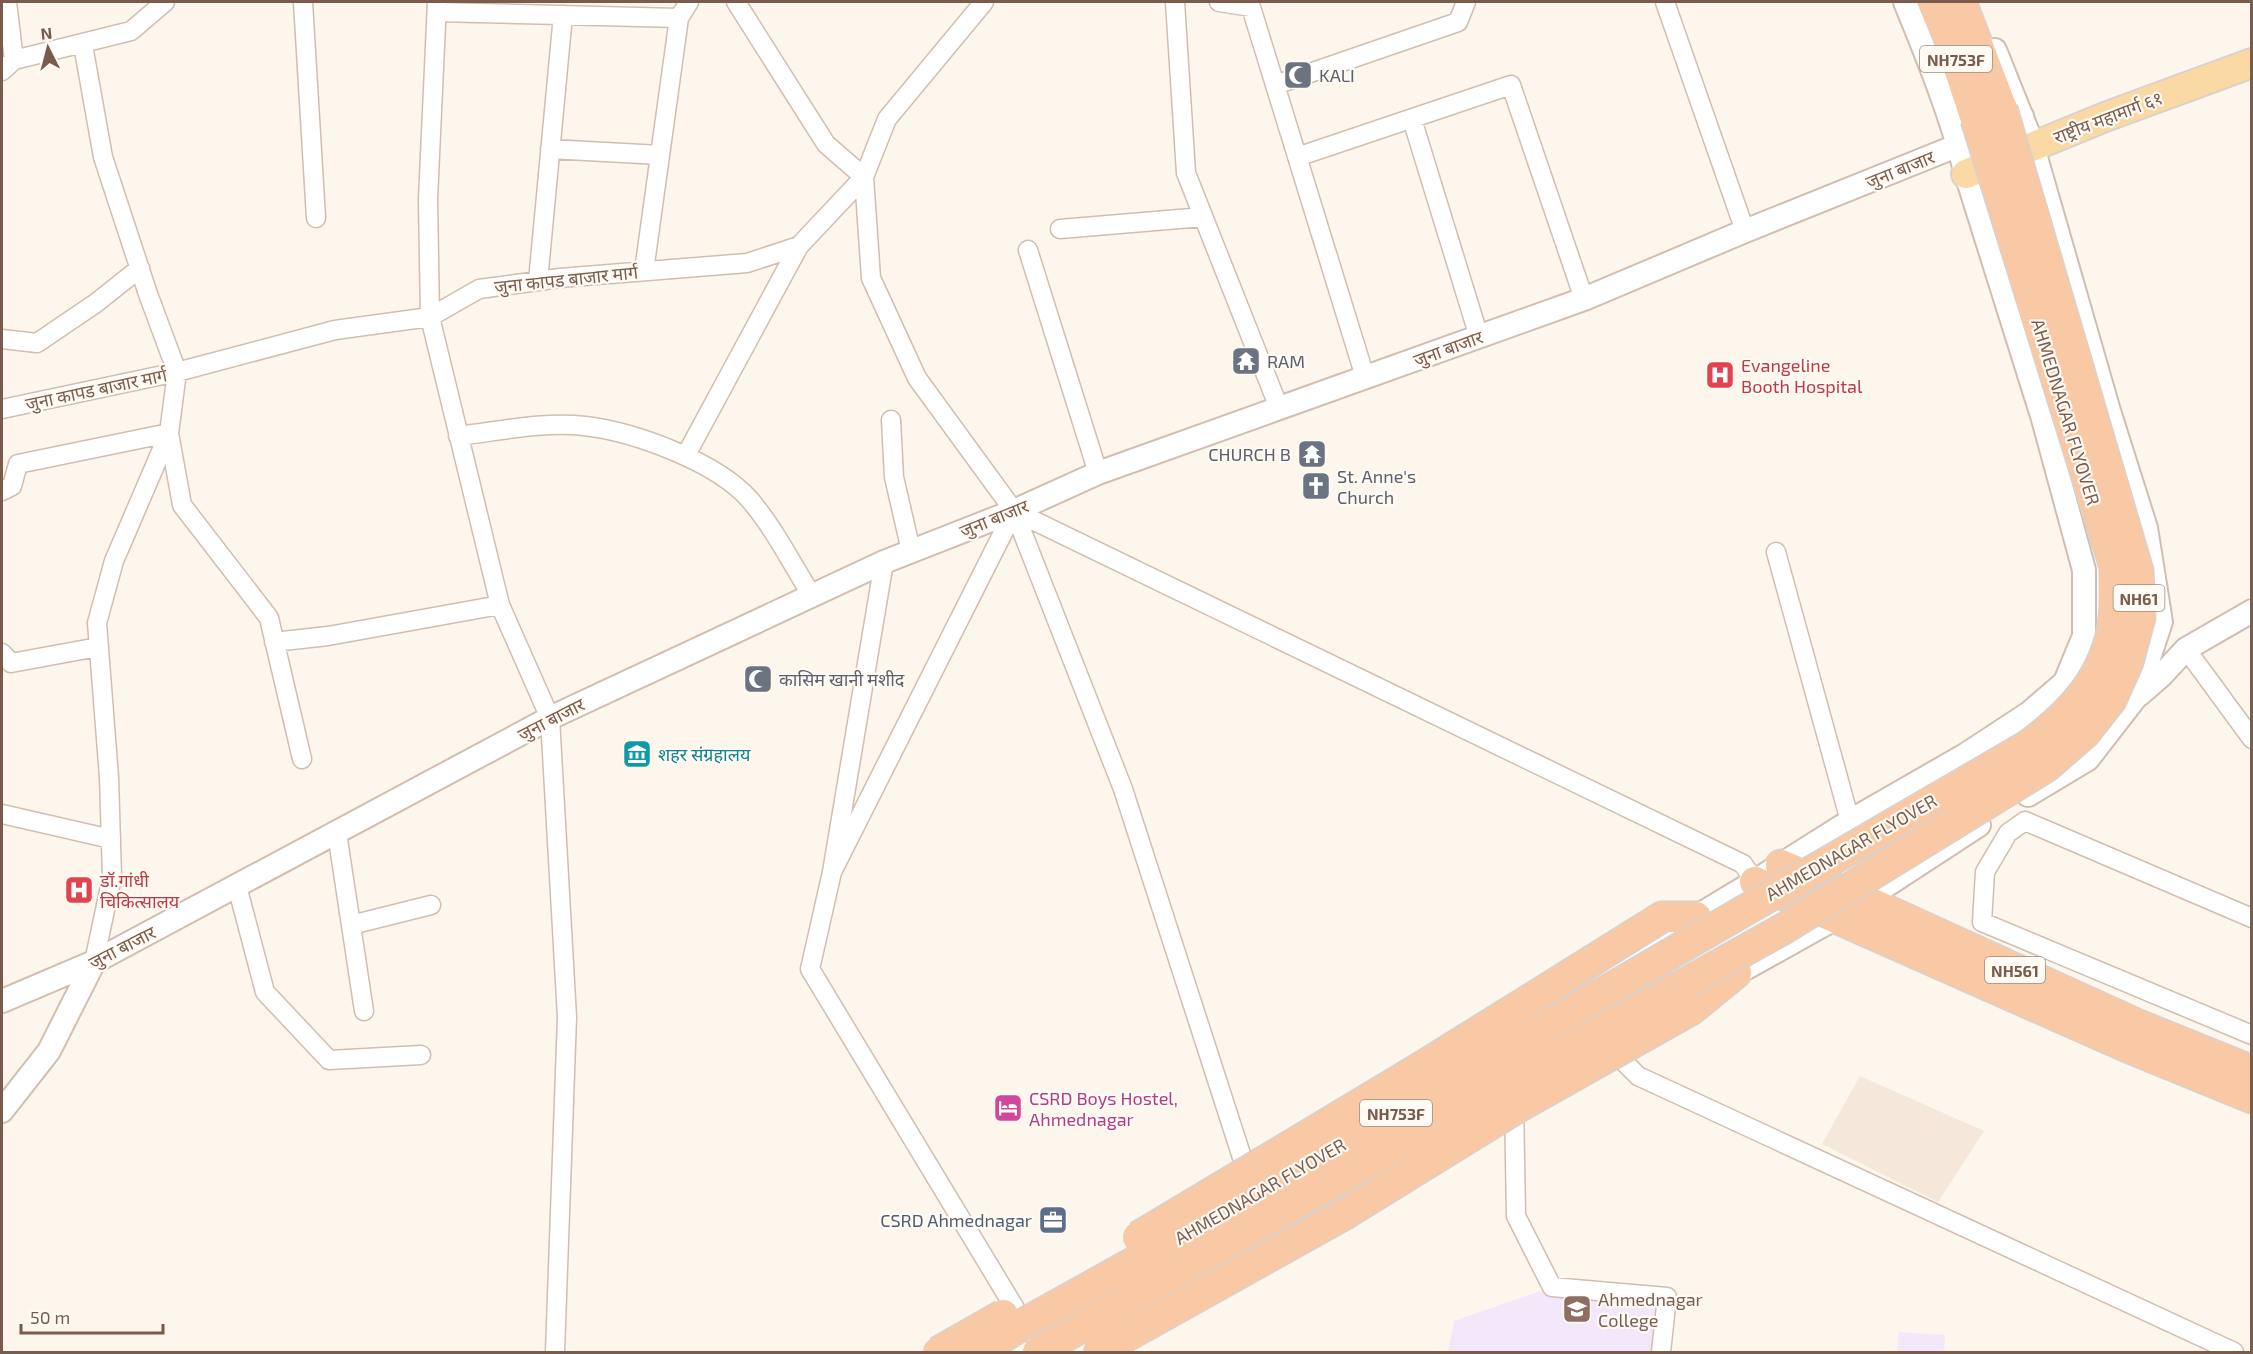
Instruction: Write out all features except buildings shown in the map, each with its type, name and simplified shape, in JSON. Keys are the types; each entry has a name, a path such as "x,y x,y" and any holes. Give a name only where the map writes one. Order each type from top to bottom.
{"highway":[{"name":"AHMEDNAGAR FLYOVER","path":"980,1353 1023,1324 1266,1189 2027,746 2056,724 2091,682 2106,656 2112,628 2115,567 2000,115 1949,38 1933,2"},
{"name":"AHMEDNAGAR FLYOVER","path":"1038,1353 1519,1076 1785,928 2046,767 2085,733 2111,700 2128,662 2140,617 2138,571 2000,115 1961,2"},
{"name":"NH561","path":"1781,865 1864,900 2136,1024 2252,1071"},
{"path":"1749,873 1838,917 2125,1046 2252,1098"},
{"path":"938,1353 1167,1221 1420,1068 1662,917 1696,917"},
{"path":"1098,1353 1345,1214 1518,1107 1692,1009 1736,973"}],"main road":[{"name":"राष्ट्रीय महामार्ग ६१","path":"1966,174 2032,146 2252,63"}],"street":[{"path":"7,2 8,66 131,32 165,2"},
{"path":"303,2 316,218"},
{"path":"645,271 679,18 689,2"},
{"path":"736,2 826,144 864,177 870,278 917,378 1014,511 1123,789 1250,1180"},
{"name":"जुना कापड बाजार मार्ग","path":"2,409 177,372 335,330 430,317 479,289 538,281 747,263 799,246 864,177 887,119 984,2"},
{"path":"1175,2 1186,173 1279,408"},
{"path":"1219,2 1253,4 1275,85 1365,377"},
{"path":"1275,85 1458,22 1466,2"},
{"path":"1665,2 1745,231"},
{"path":"956,1353 1427,1078 1696,917 1749,873 1781,865 1850,821 1965,755 2029,713 2065,682 2084,636 2084,570 2043,419 1966,174 1959,145 1936,78 1905,2"},
{"path":"1976,2 2000,115 2032,146 2109,411 2146,528 2162,622 2136,697"},
{"path":"555,1353 567,1017 550,718 500,605 430,317 428,199 437,7 563,15 679,18"},
{"path":"538,281 563,15"},
{"path":"2,1111 49,1051 94,963 112,877 109,777 97,623 114,561 169,433 177,372 103,157 82,45"},
{"path":"1297,157 1511,85 1584,299"},
{"name":"जुना बाजार","path":"2,1001 94,963 550,718 884,562 1014,511 1098,473 1584,299 1959,145 2000,115"},
{"path":"1412,118 1479,337"},
{"path":"550,148 660,155"},
{"path":"1060,229 1203,217"},
{"path":"686,455 799,246"},
{"path":"1028,250 1098,473"},
{"path":"2,339 37,343 96,303 140,268"},
{"path":"891,420 894,477 911,551"},
{"path":"458,436 542,426 586,426 640,439 686,455 717,473 749,499 812,596"},
{"path":"2,491 12,486 18,464 169,433"},
{"path":"169,433 182,504 269,618 302,759"},
{"path":"832,872 1014,511"},
{"path":"1014,511 1749,873"},
{"path":"1776,552 1850,821"},
{"path":"884,562 832,872 810,969 1019,1315 1048,1353"},
{"path":"274,642 328,636 500,605"},
{"path":"1082,1353 1736,973 1838,917 1995,815 2088,759 2136,697 2161,676 2186,649 2252,611"},
{"path":"2,653 11,663 99,647"},
{"path":"2186,649 2252,739"},
{"path":"2,814 111,839"},
{"path":"2251,1034 1982,922 1985,872 2008,833 2025,821 2252,918"},
{"path":"337,833 364,1011"},
{"path":"237,886 265,992 329,1060 421,1055"},
{"path":"351,925 431,905"},
{"path":"1609,1047 1638,1076 2234,1353"},
{"path":"1514,1102 1516,1216 1552,1287 1667,1297 1661,1353"}],"shaded area":[{"path":"1860,1076 1984,1131 1938,1202 1822,1144"},
{"name":"Ahmednagar College","path":"1552,1287 1667,1297 1661,1352 1448,1352 1454,1321"},
{"path":"1899,1332 1945,1335 1944,1352 1897,1352"}],"place":[{"name":"KALI","path":"1298,75"},
{"name":"RAM","path":"1246,361"},
{"name":"Evangeline Booth Hospital","path":"1720,375"},
{"name":"CHURCH B","path":"1312,454"},
{"name":"St. Anne's Church","path":"1316,486"},
{"name":"कासिम खानी मशीद","path":"758,679"},
{"name":"शहर संग्रहालय","path":"637,754"},
{"name":"डॉ.गांधी चिकित्सालय","path":"79,890"},
{"name":"CSRD Boys Hostel, Ahmednagar","path":"1008,1108"},
{"name":"CSRD Ahmednagar","path":"1053,1220"},
{"name":"Ahmednagar College","path":"1577,1309"}]}
